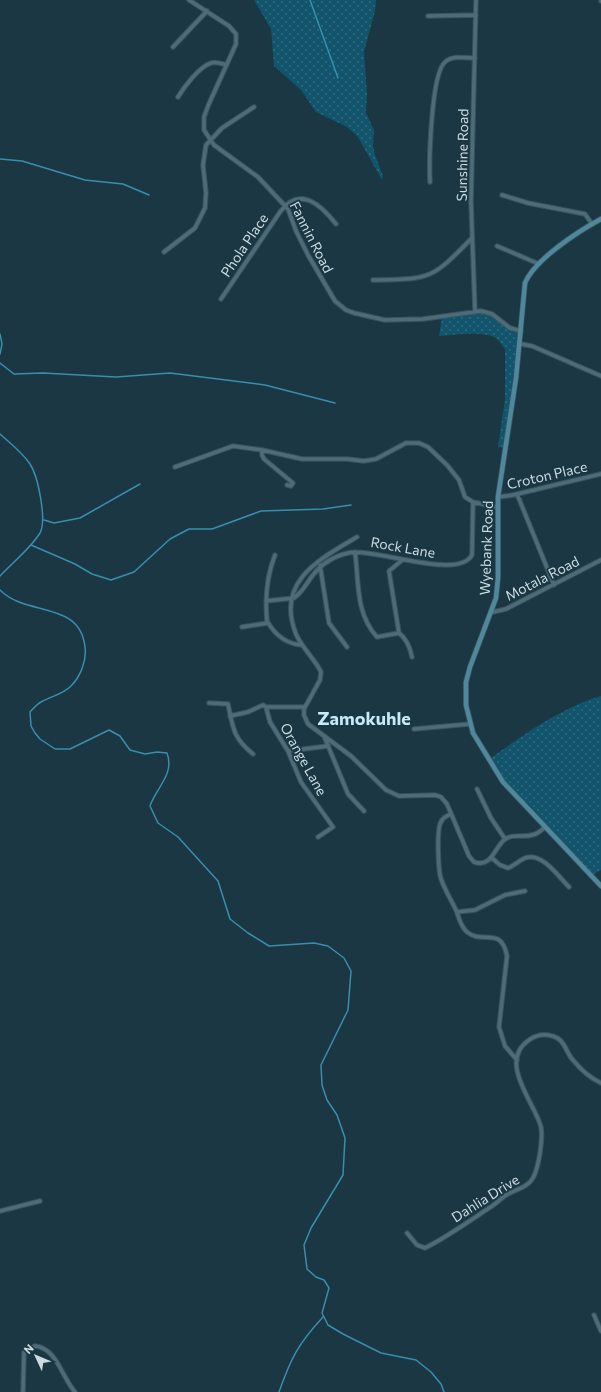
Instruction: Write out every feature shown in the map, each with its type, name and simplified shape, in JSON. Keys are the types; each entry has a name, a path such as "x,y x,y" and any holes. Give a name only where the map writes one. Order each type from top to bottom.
{"street":[{"path":"189,0 229,26 236,34 236,44 204,117 204,130 210,141"},
{"name":"Sunshine Road","path":"475,311 471,202 476,0"},
{"path":"173,47 207,11"},
{"path":"428,16 476,15"},
{"path":"430,182 435,94 439,70 445,62 452,58 475,58"},
{"path":"178,97 187,82 208,64 217,62 227,65"},
{"path":"164,252 195,228 205,208 206,193 203,157 205,147 222,128 254,107"},
{"name":"Fannin Road","path":"210,141 258,177 285,205 319,276 335,301 346,310 362,316 385,320 423,319 475,311 492,314 510,328 521,331"},
{"path":"502,195 528,203 586,215 592,224"},
{"path":"285,205 297,199 316,203 324,209 336,224"},
{"name":"Phola Place","path":"221,299 285,205"},
{"name":"Wyebank Road","path":"601,219 571,237 539,264 529,274 525,283 522,304 520,344 497,507 498,583 493,612 470,667 466,682 466,704 470,724 479,745 503,782 601,886"},
{"path":"373,280 411,280 427,277 443,268 472,238"},
{"path":"498,246 539,264"},
{"path":"520,344 532,346 601,376"},
{"path":"175,467 233,446 262,450 302,459 370,460 406,444 419,443 428,447 447,465 459,480 465,497 473,502 497,507"},
{"path":"262,450 264,459 292,482 292,486 287,486"},
{"name":"Croton Place","path":"498,497 517,494 601,474"},
{"path":"517,494 554,585"},
{"name":"Rock Lane","path":"292,599 298,595 320,565 338,556 355,552 370,552 401,561 438,565 451,564 469,559 472,553 473,502"},
{"path":"357,537 312,565 299,582 292,599 291,617 296,635 321,672 320,680 305,707 304,715 308,724 351,756 386,790 399,796 439,796 446,804 471,859 482,863 492,858 505,839 513,836 530,836 545,827"},
{"path":"355,552 362,613 377,637 399,633"},
{"path":"275,555 270,568 266,600 268,623 284,641 293,645 302,646"},
{"name":"Motala Road","path":"493,612 506,609 601,560"},
{"path":"401,561 388,572 399,633 407,641 412,657"},
{"path":"320,565 329,623 347,647"},
{"path":"266,600 292,599"},
{"path":"242,627 268,623"},
{"path":"208,704 228,704 232,724 240,744 253,754"},
{"path":"230,716 248,712 264,706 305,707"},
{"name":"Orange Lane","path":"264,706 270,722 288,751 301,782 333,828 318,837"},
{"path":"414,729 470,724"},
{"path":"324,735 348,794 364,811"},
{"path":"288,751 328,746"},
{"path":"477,790 491,818 505,839"},
{"path":"451,814 444,817 440,823 438,836 441,880 457,912 461,924 467,932 474,936 493,937 498,939 504,947 507,956 499,1027 506,1046 517,1060"},
{"path":"492,858 500,865 508,868 526,858 538,859 545,862 568,886"},
{"path":"457,912 474,910 505,895 525,891"},
{"path":"517,1060 522,1047 530,1039 543,1034 552,1036 562,1041 570,1056 580,1068 601,1083"},
{"name":"Dahlia Drive","path":"407,1233 417,1245 424,1248 467,1223 508,1194 523,1187 533,1179 540,1147 541,1129 522,1088 517,1060"},
{"path":"0,1211 40,1201"},
{"path":"594,1316 601,1330"},
{"path":"23,1392 24,1352 34,1346 42,1348 56,1359 66,1381 75,1392"}],"shaded area":[{"path":"254,0 376,0 375,11 364,52 367,94 366,113 374,130 373,146 383,176 382,180 358,137 347,127 316,112 301,90 274,66 271,29"},
{"path":"487,312 511,328 522,331 506,448 498,447 505,399 505,349 497,339 489,335 467,334 439,336 442,317"},
{"path":"601,696 601,870 591,876 510,791 488,760 528,732 556,715 586,701"}],"waterway":[{"path":"310,0 338,78"},
{"path":"0,159 22,161 85,180 123,184 149,195"},
{"path":"0,334 2,344 0,354"},
{"path":"0,363 14,374 43,373 116,377 170,373 265,385 335,403"},
{"path":"0,434 16,448 30,464 39,488 43,518 42,527 36,539 0,576"},
{"path":"44,520 54,523 80,518 140,484"},
{"path":"31,545 75,564 92,574 111,580 134,572 170,539 189,529 212,529 261,511 323,509 351,505"},
{"path":"0,590 11,598 24,604 63,615 73,622 81,632 85,647 85,658 80,673 71,686 40,703 30,712 31,726 40,739 55,749 70,749 109,730 120,736 130,750 145,754 157,752 167,753 169,768 164,781 150,806 158,823 178,837 218,881 230,919 248,933 269,946 314,943 328,946 344,958 351,971 348,1010 321,1065 322,1085 327,1100 337,1115 345,1138 343,1175 311,1228 304,1245 307,1269 316,1277 324,1280 329,1288 322,1313 328,1325 381,1353 416,1360 431,1372 441,1384 444,1392"},
{"path":"279,1392 287,1370 296,1352 307,1335 323,1317"}],"district":[{"name":"Zamokuhle","path":"364,718"}]}
